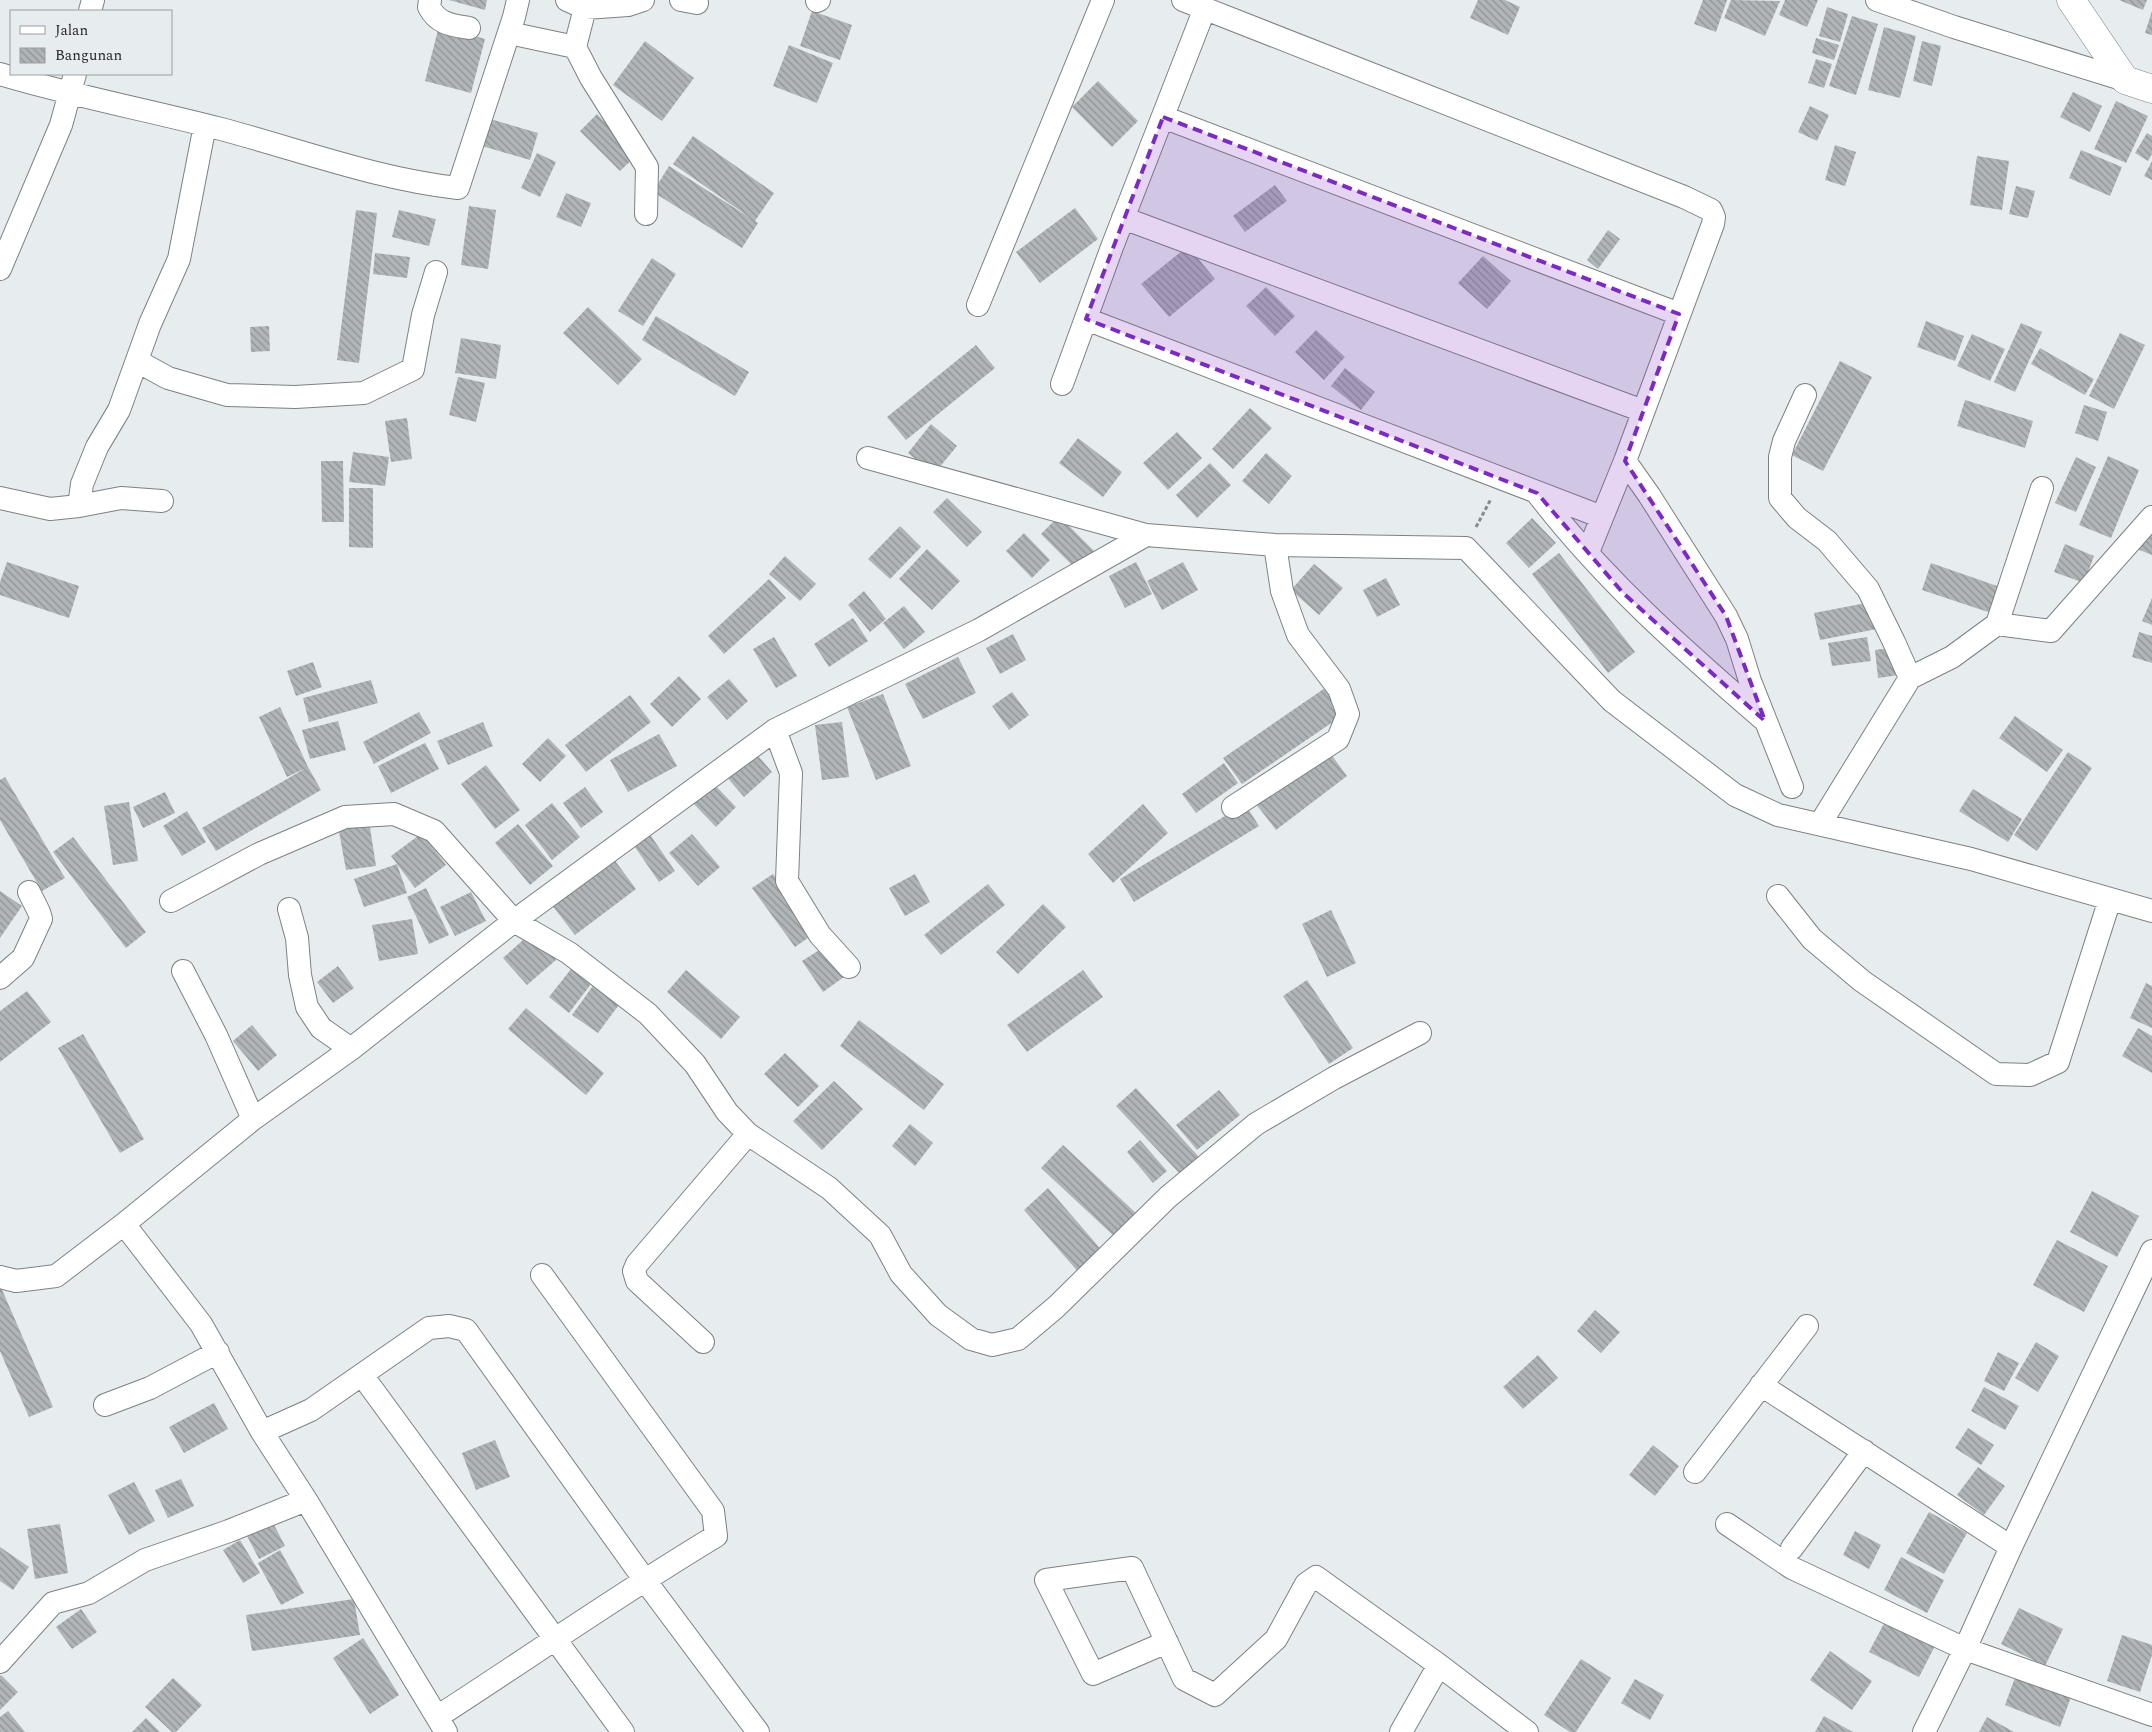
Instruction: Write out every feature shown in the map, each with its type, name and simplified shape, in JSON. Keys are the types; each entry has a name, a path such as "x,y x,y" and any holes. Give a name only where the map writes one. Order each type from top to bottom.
{"street":[{"path":"430,0 429,7 434,15 443,23 469,28"},
{"path":"0,74 72,84 205,125 377,174 458,188 518,0"},
{"path":"643,0 628,5 576,4 575,47 591,78 647,167 646,214"},
{"path":"978,305 1104,0"},
{"path":"1183,0 1707,207 1714,214 1713,224 1626,461 1588,552"},
{"path":"1877,0 1954,27 2152,89"},
{"path":"2071,0 2125,80"},
{"path":"1062,384 1123,218 1205,8"},
{"path":"509,33 575,47"},
{"path":"0,269 61,124 72,84"},
{"path":"1163,117 1679,314"},
{"path":"79,506 82,484 97,447 119,410 150,324 179,259 205,125"},
{"path":"1123,218 1643,411"},
{"path":"137,361 168,378 227,395 295,397 364,393 413,369 423,315 436,272"},
{"path":"1086,320 1271,389 1500,480 1602,517"},
{"path":"1805,395 1784,441 1780,457 1780,498 1797,518 1827,541 1868,589 1910,678"},
{"path":"868,458 1146,535 1274,545 1466,548 1612,701 1735,795 1778,815 1971,860 2152,911"},
{"path":"1626,461 1726,616 1737,639 1750,681 1792,787"},
{"path":"1820,824 1910,678 1952,656 1997,624 2042,488"},
{"path":"1537,493 1560,523 1623,593 1765,721"},
{"path":"0,498 50,509 79,506 120,498 162,501"},
{"path":"1997,624 2051,631 2152,517"},
{"path":"0,1277 16,1281 56,1276 124,1224 253,1119 351,1049 514,922 775,730 979,630 1146,535"},
{"path":"1233,807 1338,739 1348,714 1339,689 1298,635 1282,592 1274,545"},
{"path":"775,730 791,773 787,881 820,934 849,966"},
{"path":"171,901 259,854 345,817 394,814 434,830 514,922 568,953 648,1014 695,1064 727,1112 748,1134 829,1188 880,1235 901,1274 938,1315 971,1339 992,1345 1018,1339 1024,1334 1056,1307 1168,1197 1256,1124 1334,1078 1420,1033"},
{"path":"0,978 23,958 40,919 30,892"},
{"path":"1778,896 1812,939 1862,981 1996,1074 2030,1075 2058,1062 2110,899"},
{"path":"289,909 297,938 300,975 307,1007 321,1028 351,1049"},
{"path":"183,971 216,1035 253,1119"},
{"path":"703,1342 637,1281 634,1271 637,1264 748,1134"},
{"path":"124,1224 201,1324 262,1432 306,1500 442,1725 556,1640 644,1579 716,1536 713,1511 542,1276"},
{"path":"1924,1732 2152,1251"},
{"path":"262,1432 311,1410 429,1328 449,1326 466,1330 644,1579 758,1732"},
{"path":"1695,1472 1807,1326"},
{"path":"105,1405 150,1388 218,1352"},
{"path":"362,1375 623,1732"},
{"path":"1761,1385 2011,1547"},
{"path":"1792,1548 1864,1452"},
{"path":"0,1662 54,1604 89,1593 145,1560 229,1531 306,1500"},
{"path":"1727,1524 1792,1568 1965,1649 2152,1715"},
{"path":"1167,1642 1093,1674 1046,1580 1132,1568 1167,1642 1184,1679 1215,1695 1276,1639 1306,1584 1316,1577 1527,1732"},
{"path":"1401,1732 1438,1665"}],"path":[{"path":"1466,548 1500,480"}],"highlighted area":[{"path":"1163,117 1679,314 1625,461 1726,616 1765,721 1623,593 1537,493 1086,319"}],"building":[{"path":"449,0 487,0 485,10"},
{"path":"1478,0 1505,0 1520,7 1508,35 1470,18"},
{"path":"1703,0 1727,0 1716,32 1694,24"},
{"path":"1731,0 1780,1 1765,36 1724,18"},
{"path":"1785,0 1818,0 1807,27 1779,15"},
{"path":"2119,0 2147,0 2143,10"},
{"path":"1827,7 1848,14 1840,42 1819,36"},
{"path":"812,11 852,25 840,60 800,46"},
{"path":"2152,11 2152,35 2145,33"},
{"path":"1852,16 1878,24 1856,95 1829,86"},
{"path":"439,26 485,39 471,93 425,81"},
{"path":"1884,27 1916,36 1900,98 1868,90"},
{"path":"1816,38 1839,45 1834,60 1812,53"},
{"path":"645,41 694,78 662,121 613,85"},
{"path":"1922,41 1941,46 1932,86 1913,81"},
{"path":"789,45 833,63 817,103 773,86"},
{"path":"1816,59 1832,64 1824,88 1808,83"},
{"path":"1098,81 1138,121 1112,147 1072,107"},
{"path":"2073,92 2102,106 2090,132 2060,117"},
{"path":"2116,101 2148,116 2126,163 2094,149"},
{"path":"1810,106 1829,115 1817,141 1798,132"},
{"path":"597,114 637,155 620,171 580,131"},
{"path":"490,119 538,133 530,160 482,146"},
{"path":"2147,133 2152,136 2152,154 2148,161 2135,153"},
{"path":"693,136 774,193 755,221 758,223 742,248 653,192 669,166 752,219 673,164"},
{"path":"1835,145 1856,152 1845,186 1825,180"},
{"path":"2081,150 2122,167 2110,196 2069,178"},
{"path":"537,153 556,162 540,197 521,188"},
{"path":"1977,156 2009,161 2002,210 1970,205"},
{"path":"2152,161 2152,180 2144,176"},
{"path":"1275,185 1287,201 1245,232 1233,216"},
{"path":"2016,186 2035,191 2028,218 2009,214"},
{"path":"566,193 591,203 581,227 556,217"},
{"path":"469,206 496,210 488,269 461,265"},
{"path":"1075,208 1098,239 1040,283 1016,252"},
{"path":"356,210 377,213 359,363 337,360"},
{"path":"399,210 436,219 429,246 392,237"},
{"path":"1608,230 1620,239 1598,269 1587,260"},
{"path":"1188,246 1215,279 1169,317 1141,284"},
{"path":"375,253 410,257 407,278 373,274"},
{"path":"1483,256 1511,281 1487,309 1458,283"},
{"path":"652,258 676,274 643,326 618,311"},
{"path":"1266,287 1295,316 1275,336 1246,306"},
{"path":"588,307 642,359 618,385 563,333"},
{"path":"656,316 749,372 735,396 642,340"},
{"path":"1926,321 1964,336 1955,361 1917,347"},
{"path":"2021,323 2042,332 2015,392 1994,382"},
{"path":"269,326 270,351 251,352 250,327"},
{"path":"1316,330 1345,357 1324,380 1295,352"},
{"path":"2120,333 2145,345 2114,409 2089,396"},
{"path":"1972,334 2005,349 1990,381 1957,366"},
{"path":"461,338 501,345 496,379 455,373"},
{"path":"976,345 995,368 906,440 887,417"},
{"path":"2040,348 2094,379 2085,395 2031,364"},
{"path":"1840,361 1872,377 1823,471 1792,455"},
{"path":"1345,368 1375,392 1361,410 1331,386"},
{"path":"458,377 485,383 476,422 449,415"},
{"path":"1965,400 2033,421 2025,448 1957,426"},
{"path":"2084,405 2107,412 2098,441 2075,433"},
{"path":"1250,408 1272,428 1233,469 1212,449"},
{"path":"407,418 412,459 391,462 385,421"},
{"path":"931,424 957,446 934,474 908,453"},
{"path":"1177,432 1202,458 1168,490 1143,463"},
{"path":"1078,438 1122,472 1103,497 1059,463"},
{"path":"353,452 389,457 385,486 349,482"},
{"path":"1266,453 1292,476 1269,504 1242,481"},
{"path":"2108,456 2139,470 2111,538 2079,525"},
{"path":"2076,457 2096,467 2076,512 2055,503"},
{"path":"321,461 343,461 344,522 322,522"},
{"path":"1210,463 1231,485 1197,518 1176,495"},
{"path":"349,488 373,488 373,548 349,547"},
{"path":"947,498 982,532 967,547 933,512"},
{"path":"1059,516 1095,552 1077,570 1041,534"},
{"path":"1532,518 1556,543 1529,568 1506,543"},
{"path":"900,526 921,547 890,579 868,559"},
{"path":"1024,533 1050,560 1032,578 1006,551"},
{"path":"2152,533 2152,555 2137,549"},
{"path":"2065,544 2094,556 2084,583 2054,572"},
{"path":"927,549 960,581 932,610 899,579"},
{"path":"1559,553 1635,652 1608,673 1532,574"},
{"path":"785,556 816,584 800,601 769,574"},
{"path":"7,562 79,586 69,618 0,595 0,582"},
{"path":"1136,562 1152,594 1125,608 1109,576"},
{"path":"1183,562 1198,590 1162,610 1147,581"},
{"path":"1931,563 2000,587 1991,613 1922,590"},
{"path":"1314,564 1343,588 1319,615 1291,590"},
{"path":"1386,578 1400,605 1377,617 1363,590"},
{"path":"769,579 786,598 724,654 708,636"},
{"path":"864,591 886,619 870,632 848,605"},
{"path":"2152,598 2152,625 2142,621"},
{"path":"1871,602 1877,629 1820,640 1814,613"},
{"path":"904,606 925,632 904,649 883,623"},
{"path":"853,618 868,641 829,667 814,644"},
{"path":"2139,632 2152,636 2152,663 2132,657"},
{"path":"1013,634 1026,660 1000,674 986,648"},
{"path":"774,637 797,676 776,688 753,649"},
{"path":"1867,637 1871,661 1832,666 1828,643"},
{"path":"1896,647 1899,675 1878,678 1875,650"},
{"path":"958,657 976,693 923,719 905,684"},
{"path":"313,662 322,687 296,696 287,671"},
{"path":"679,676 701,699 672,727 650,704"},
{"path":"729,679 748,701 727,720 707,697"},
{"path":"371,680 378,703 309,722 303,698"},
{"path":"1328,686 1346,713 1242,784 1223,758"},
{"path":"1012,692 1029,715 1009,730 992,706"},
{"path":"883,694 911,766 876,780 847,707"},
{"path":"630,695 651,722 586,772 565,745"},
{"path":"280,707 321,790 216,851 202,828 306,768 287,777 259,717"},
{"path":"419,712 431,733 374,764 363,742"},
{"path":"2015,716 2063,750 2047,772 1999,738"},
{"path":"338,721 346,750 310,759 302,730"},
{"path":"483,722 493,746 448,765 437,741"},
{"path":"842,722 849,777 822,780 815,725"},
{"path":"659,734 677,766 628,792 610,760"},
{"path":"548,738 566,756 540,782 522,764"},
{"path":"425,743 439,769 391,793 378,766"},
{"path":"1327,749 1347,776 1276,830 1256,804"},
{"path":"754,751 772,772 744,797 726,776"},
{"path":"2068,752 2092,768 2037,851 2014,835"},
{"path":"1224,763 1238,783 1196,813 1182,794"},
{"path":"486,765 520,810 495,829 461,784"},
{"path":"5,777 65,878 42,891 0,820 0,780"},
{"path":"711,781 736,807 716,827 691,801"},
{"path":"585,787 603,812 581,828 563,803"},
{"path":"1973,789 2022,819 2008,842 1959,811"},
{"path":"165,792 175,813 143,828 133,807"},
{"path":"129,802 138,861 113,865 104,806"},
{"path":"552,803 580,837 552,860 525,825"},
{"path":"1143,804 1168,833 1113,883 1088,854"},
{"path":"1245,804 1259,826 1134,902 1120,879"},
{"path":"187,811 206,842 182,856 163,826"},
{"path":"369,821 376,866 346,870 338,826"},
{"path":"518,824 553,866 530,885 495,843"},
{"path":"422,833 446,865 415,888 391,856"},
{"path":"649,833 675,871 659,882 633,844"},
{"path":"692,834 720,867 698,886 669,853"},
{"path":"73,837 146,932 126,948 53,852"},
{"path":"610,854 636,889 575,935 548,900"},
{"path":"397,864 407,893 364,907 354,879"},
{"path":"773,874 815,933 795,947 752,888"},
{"path":"915,874 930,902 905,916 889,888"},
{"path":"988,884 1005,905 941,955 924,935"},
{"path":"426,888 449,935 429,944 407,897"},
{"path":"0,891 22,906 0,938"},
{"path":"471,892 486,921 455,936 440,907"},
{"path":"1043,904 1066,927 1018,974 996,952"},
{"path":"1331,910 1356,963 1327,977 1302,924"},
{"path":"412,919 418,954 379,961 372,925"},
{"path":"532,932 556,960 527,985 503,958"},
{"path":"824,947 844,977 823,992 802,961"},
{"path":"338,966 354,988 333,1003 317,982"},
{"path":"571,969 591,984 569,1013 549,997"},
{"path":"686,970 740,1017 721,1039 667,992"},
{"path":"1083,970 1103,997 1027,1052 1007,1025"},
{"path":"1307,980 1353,1048 1329,1064 1283,996"},
{"path":"595,983 621,1002 598,1033 572,1015"},
{"path":"2146,983 2152,986 2152,1028 2130,1018"},
{"path":"27,991 51,1022 0,1062 0,1011"},
{"path":"526,1008 604,1073 586,1095 508,1029"},
{"path":"859,1020 944,1084 924,1110 840,1046"},
{"path":"252,1025 277,1055 258,1071 233,1041"},
{"path":"2138,1028 2152,1036 2152,1073 2122,1056"},
{"path":"83,1034 144,1139 120,1153 58,1048"},
{"path":"785,1053 819,1086 798,1107 764,1074"},
{"path":"834,1081 863,1109 822,1150 793,1121"},
{"path":"1136,1088 1199,1157 1180,1174 1116,1106"},
{"path":"1219,1090 1240,1115 1197,1150 1176,1125"},
{"path":"910,1124 933,1143 915,1166 892,1146"},
{"path":"1140,1140 1167,1171 1153,1183 1127,1152"},
{"path":"1063,1145 1138,1215 1116,1238 1041,1168"},
{"path":"1048,1188 1105,1254 1081,1275 1024,1210"},
{"path":"2092,1191 2139,1216 2117,1257 2070,1232"},
{"path":"2057,1240 2108,1266 2084,1312 2033,1285"},
{"path":"0,1285 53,1407 29,1417 0,1351"},
{"path":"1595,1310 1620,1332 1601,1353 1577,1331"},
{"path":"2036,1342 2059,1356 2038,1392 2015,1378"},
{"path":"1998,1352 2019,1363 2004,1391 1984,1381"},
{"path":"1538,1355 1558,1378 1523,1409 1503,1387"},
{"path":"1984,1387 2019,1406 2005,1430 1971,1411"},
{"path":"214,1403 228,1429 184,1453 169,1427"},
{"path":"1968,1428 1994,1445 1981,1465 1955,1448"},
{"path":"495,1440 510,1477 476,1490 462,1453"},
{"path":"1653,1445 1679,1466 1655,1496 1629,1475"},
{"path":"1978,1467 2005,1486 1984,1515 1957,1495"},
{"path":"181,1479 194,1506 168,1518 155,1490"},
{"path":"134,1482 155,1521 129,1535 108,1495"},
{"path":"1929,1512 1967,1533 1944,1574 1906,1553"},
{"path":"269,1515 285,1546 259,1559 243,1528"},
{"path":"60,1524 68,1573 35,1579 27,1529"},
{"path":"1855,1531 1881,1545 1869,1569 1843,1555"},
{"path":"240,1540 260,1573 243,1583 223,1550"},
{"path":"0,1547 29,1567 13,1590 0,1581"},
{"path":"280,1550 304,1593 281,1605 258,1563"},
{"path":"1901,1557 1944,1580 1927,1613 1884,1590"},
{"path":"354,1599 360,1635 252,1651 246,1615"},
{"path":"2019,1608 2063,1629 2045,1666 2001,1644"},
{"path":"81,1609 97,1632 72,1649 56,1627"},
{"path":"1889,1614 1938,1640 1919,1677 1869,1652"},
{"path":"2122,1635 2152,1645 2152,1655 2140,1692 2107,1681"},
{"path":"363,1638 399,1695 370,1714 333,1658"},
{"path":"1830,1651 1872,1681 1852,1710 1810,1680"},
{"path":"1581,1659 1611,1678 1576,1732 1570,1732 1544,1715"},
{"path":"2016,1675 2071,1697 2060,1727 2005,1705"},
{"path":"0,1676 18,1692 0,1710"},
{"path":"173,1678 202,1705 176,1732 172,1732 145,1707"},
{"path":"1635,1679 1664,1695 1650,1720 1621,1703"},
{"path":"8,1711 25,1732 0,1732 0,1717"},
{"path":"1824,1716 1853,1732 1815,1732"},
{"path":"1987,1717 2014,1732 1979,1732"},
{"path":"146,1718 160,1732 132,1732"}]}
